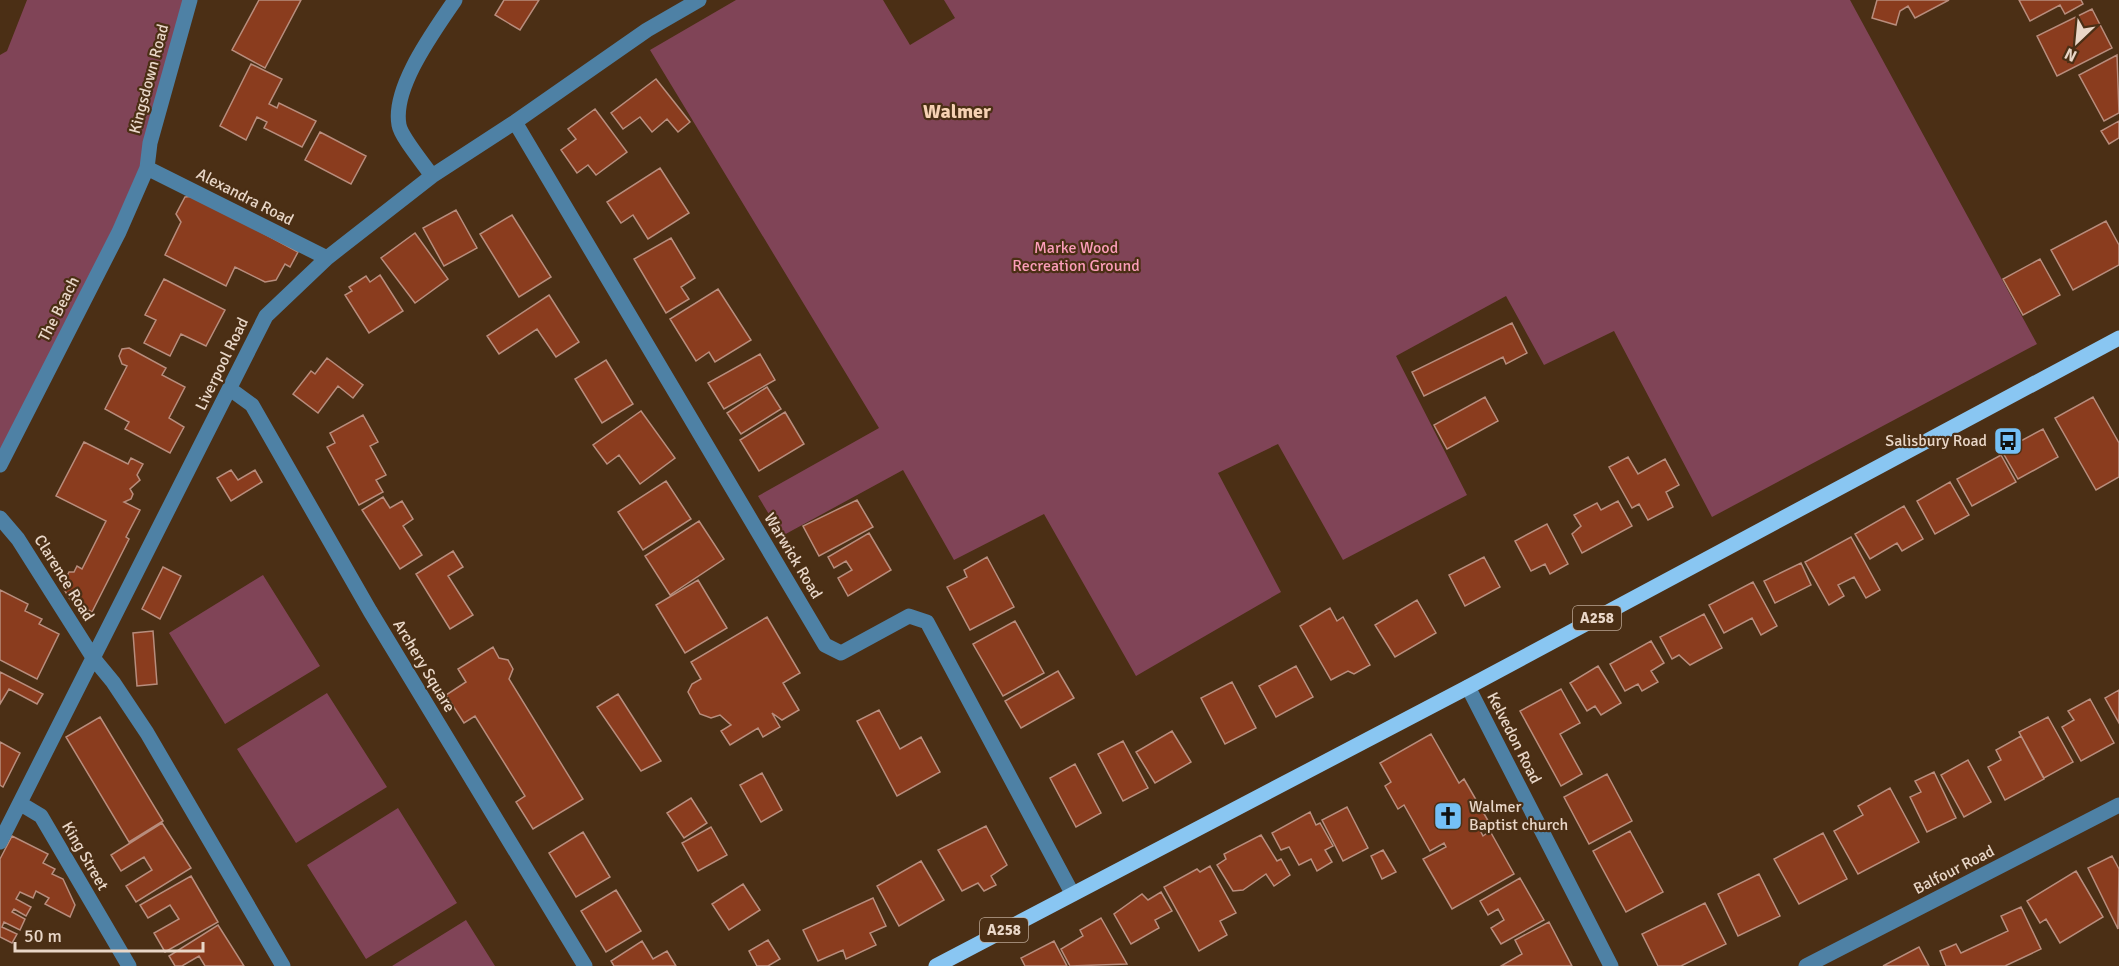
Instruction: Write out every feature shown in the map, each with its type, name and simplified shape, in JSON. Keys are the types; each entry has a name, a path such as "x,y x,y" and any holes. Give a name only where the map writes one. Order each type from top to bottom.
{"main road":[{"name":"A258","path":"936,966 1468,687 2119,338"}],"street":[{"name":"Kingsdown Road","path":"147,168 150,143 190,0"},
{"path":"432,176 399,126 401,101 416,58 455,0"},
{"name":"Liverpool Road","path":"0,842 266,316 327,258 432,176 515,122 647,30 699,0"},
{"name":"Warwick Road","path":"515,122 825,645 841,653 909,616 927,622 1072,893"},
{"name":"Alexandra Road","path":"147,168 327,258"},
{"name":"The Beach","path":"0,465 118,232 147,168"},
{"name":"Archery Square","path":"230,389 252,405 370,611 585,966"},
{"name":"Clarence Road","path":"0,518 18,539 94,659"},
{"path":"94,659 113,682 147,734 283,966"},
{"name":"Kelvedon Road","path":"1468,687 1611,966"},
{"name":"King Street","path":"21,804 41,816 129,966"},
{"name":"Balfour Road","path":"1806,966 2119,805"}],"green space":[{"path":"27,0 190,0 147,168 0,465 0,55 7,51"},
{"name":"Marke Wood Recreation Ground","path":"736,0 883,0 910,45 955,18 944,0 1850,0 2037,344 1712,517 1614,331 1544,365 1506,296 1396,356 1467,495 1343,560 1278,444 1218,473 1281,592 1136,676 1044,514 954,560 903,470 782,536 758,496 879,428 650,50"},
{"path":"263,575 320,666 225,724 169,633"},
{"path":"327,693 387,787 296,843 237,749"},
{"path":"398,808 457,903 366,959 307,865"},
{"path":"466,920 495,966 392,966"}],"building":[{"path":"259,0 301,0 265,68 232,50"},
{"path":"504,0 539,0 520,30 495,15"},
{"path":"1877,0 1949,0 1915,18 1908,6 1900,11 1896,25 1872,18"},
{"path":"2019,0 2081,0 2083,4 2065,14 2060,5 2030,21"},
{"path":"2092,9 2112,48 2057,76 2037,36"},
{"path":"2117,55 2119,113 2104,121 2079,75"},
{"path":"251,64 282,79 269,104 277,108 279,103 316,121 302,147 264,128 267,122 257,117 246,140 220,126"},
{"path":"656,79 690,122 678,132 667,119 652,132 640,117 623,129 611,113"},
{"path":"595,109 627,152 596,175 588,165 577,173 561,150 576,139 568,129"},
{"path":"2119,121 2119,138 2109,144 2101,131"},
{"path":"320,132 366,156 351,184 305,160"},
{"path":"660,168 689,213 648,239 633,215 621,223 607,202"},
{"path":"195,196 298,252 290,267 285,264 276,280 265,282 235,267 226,286 165,255 181,222 176,214 185,197"},
{"path":"456,210 477,248 444,266 423,228"},
{"path":"512,215 551,277 519,297 480,234"},
{"path":"2106,221 2119,245 2119,265 2073,290 2051,250"},
{"path":"415,233 448,279 415,303 381,258"},
{"path":"671,238 695,278 681,287 689,299 666,313 634,259"},
{"path":"2040,259 2060,295 2023,315 2003,279"},
{"path":"380,275 403,311 369,333 345,295 352,291 349,287 366,276 370,282"},
{"path":"164,279 225,310 206,346 181,334 170,356 144,343 156,320 145,315"},
{"path":"718,289 751,340 715,362 709,352 696,361 670,319"},
{"path":"549,295 579,342 556,357 537,329 499,354 487,336"},
{"path":"1512,323 1527,353 1506,364 1503,357 1424,396 1412,372"},
{"path":"129,348 166,368 162,375 185,387 169,418 184,427 170,453 125,429 129,422 105,409 127,366 122,364 119,356 122,349"},
{"path":"760,354 775,380 724,409 708,383"},
{"path":"327,358 363,385 353,398 338,386 318,413 293,394 311,371 315,374"},
{"path":"606,360 633,404 602,423 575,379"},
{"path":"767,387 781,409 741,434 727,413"},
{"path":"1485,397 1498,421 1447,449 1434,425"},
{"path":"2093,397 2119,443 2119,477 2096,490 2055,418"},
{"path":"641,411 675,458 640,484 619,455 607,464 593,445"},
{"path":"785,412 804,444 759,471 740,440"},
{"path":"363,415 378,442 370,446 386,475 376,480 383,492 359,505 327,447 335,443 330,433"},
{"path":"2043,429 2058,457 2018,479 2002,451"},
{"path":"84,442 128,464 131,458 143,464 137,475 140,480 130,489 133,494 131,499 124,502 140,510 126,537 129,539 92,612 71,601 62,586 69,572 74,572 77,566 82,569 106,521 56,496"},
{"path":"2001,455 2016,482 1972,506 1957,479"},
{"path":"1628,457 1638,474 1665,459 1679,485 1666,492 1673,507 1648,520 1639,504 1632,508 1609,467"},
{"path":"231,470 238,480 255,470 262,482 231,501 217,478"},
{"path":"666,481 691,519 643,550 618,512"},
{"path":"1950,482 1969,515 1935,534 1917,501"},
{"path":"383,497 390,508 402,501 413,519 403,526 422,555 400,569 362,510"},
{"path":"857,500 873,527 819,556 803,526"},
{"path":"1618,501 1632,526 1582,553 1572,534 1581,526 1574,515 1597,503 1601,510"},
{"path":"1904,506 1923,539 1902,551 1897,543 1870,559 1855,534"},
{"path":"699,521 724,559 670,595 645,556"},
{"path":"1547,524 1568,564 1550,574 1545,564 1531,571 1515,541"},
{"path":"869,533 891,570 848,596 838,578 852,570 846,561 834,568 828,557"},
{"path":"1851,537 1880,590 1866,598 1854,577 1838,585 1844,596 1829,605 1805,562"},
{"path":"453,551 463,567 448,576 473,615 450,629 416,574"},
{"path":"987,557 1014,607 970,630 947,587 967,577 964,570"},
{"path":"1484,557 1500,587 1465,606 1449,575"},
{"path":"1801,563 1811,585 1775,603 1764,581"},
{"path":"163,567 181,576 160,619 142,609"},
{"path":"698,580 727,628 685,653 656,605"},
{"path":"1753,582 1777,626 1761,635 1752,618 1724,633 1709,605"},
{"path":"0,590 28,604 25,611 42,619 39,624 59,634 37,679 0,660"},
{"path":"1417,600 1436,633 1395,657 1375,625"},
{"path":"1330,608 1337,621 1343,617 1370,665 1354,674 1348,671 1331,680 1300,626"},
{"path":"1704,614 1722,648 1690,665 1679,655 1672,659 1660,637"},
{"path":"767,617 800,673 783,683 799,710 782,720 772,713 780,727 763,737 758,728 730,745 721,731 731,725 720,715 711,718 700,714 688,692 692,684 701,679 691,662"},
{"path":"1015,621 1044,673 1003,696 973,644"},
{"path":"153,631 157,684 137,686 133,633"},
{"path":"1651,641 1664,663 1651,671 1658,682 1642,691 1638,684 1625,691 1610,664"},
{"path":"493,647 499,658 508,660 513,669 509,679 583,799 533,829 516,802 525,796 475,716 464,723 446,695 466,682 458,669"},
{"path":"1296,666 1313,697 1276,717 1259,686"},
{"path":"1598,666 1621,703 1601,715 1595,706 1587,711 1570,683"},
{"path":"1058,671 1074,698 1021,728 1005,701"},
{"path":"0,672 43,694 37,704 9,689 0,704"},
{"path":"1232,682 1256,728 1225,744 1201,698"},
{"path":"1561,689 1580,723 1560,734 1582,774 1561,786 1520,711"},
{"path":"2119,690 2119,723 2105,698"},
{"path":"618,694 661,761 641,771 597,707"},
{"path":"2090,699 2114,743 2081,761 2062,727 2074,720 2068,711"},
{"path":"879,710 900,749 921,737 940,772 897,796 857,721"},
{"path":"100,717 163,821 129,842 66,737"},
{"path":"2048,717 2073,762 2044,778 2019,732"},
{"path":"1172,731 1191,762 1155,783 1136,752"},
{"name":"Walmer Baptist church","path":"1431,734 1459,783 1464,779 1490,824 1480,830 1483,836 1490,831 1514,874 1452,909 1423,859 1446,847 1444,843 1430,851 1404,805 1398,809 1385,786 1391,782 1380,763"},
{"path":"2021,736 2044,779 2005,800 1988,767 2001,760 1996,750"},
{"path":"1123,741 1148,788 1123,801 1098,754"},
{"path":"0,742 20,753 3,787 0,785"},
{"path":"1968,760 1991,802 1964,817 1941,775"},
{"path":"1075,764 1101,813 1076,827 1050,778"},
{"path":"1934,772 1956,818 1927,832 1910,797 1921,792 1915,781"},
{"path":"762,773 782,810 761,822 740,785"},
{"path":"1607,774 1632,821 1589,844 1564,797"},
{"path":"1890,788 1919,842 1858,874 1834,831 1863,815 1858,806"},
{"path":"691,798 707,823 684,838 667,813"},
{"path":"1347,807 1368,848 1343,861 1322,820"},
{"path":"1310,812 1316,825 1320,823 1333,846 1325,850 1332,862 1317,871 1311,859 1299,865 1289,847 1281,850 1272,833"},
{"path":"162,823 191,868 136,902 126,886 152,870 144,857 121,871 111,855"},
{"path":"986,826 1007,865 991,876 996,885 984,891 978,883 962,891 938,850"},
{"path":"711,827 727,855 698,871 682,843"},
{"path":"1630,831 1663,892 1626,912 1593,851"},
{"path":"583,832 610,877 576,897 549,853"},
{"path":"1823,833 1847,879 1799,904 1774,859"},
{"path":"1261,835 1277,861 1281,859 1290,875 1274,886 1266,874 1243,890 1233,891 1217,865 1226,859 1224,854"},
{"path":"12,836 48,854 43,863 55,869 52,874 63,879 75,905 70,917 45,904 49,898 36,891 33,898 20,892 16,899 31,907 26,916 14,909 12,912 25,919 20,930 4,922 2,927 17,934 12,943 0,937 0,859"},
{"path":"1383,850 1396,872 1382,879 1371,856"},
{"path":"2112,856 2119,869 2118,929 2088,868"},
{"path":"921,861 944,900 899,926 877,886"},
{"path":"1210,866 1236,913 1220,921 1227,935 1199,951 1164,887 1197,869 1200,872"},
{"path":"2076,871 2103,917 2060,943 2046,919 2040,923 2027,901"},
{"path":"1759,874 1780,916 1738,936 1718,894"},
{"path":"191,876 218,922 165,952 154,933 179,919 170,905 148,918 140,905"},
{"path":"1520,878 1544,920 1501,944 1491,928 1504,920 1498,909 1488,915 1480,901"},
{"path":"743,884 760,910 729,930 712,904"},
{"path":"616,890 641,931 606,952 581,911"},
{"path":"1161,892 1172,911 1155,920 1159,928 1131,944 1114,914 1142,894 1148,900"},
{"path":"873,898 886,926 870,933 876,945 846,959 843,950 818,961 803,930"},
{"path":"1705,903 1726,944 1681,966 1658,966 1642,934"},
{"path":"2021,907 2041,949 2005,966 1946,966 1940,951 1956,944 1961,953 2008,931 2001,916"},
{"path":"1101,918 1127,964 1070,966 1061,949 1083,936 1080,930"},
{"path":"1549,922 1572,966 1501,966 1522,954 1515,940"},
{"path":"218,925 244,966 205,966 199,956 182,966 175,966 169,956"},
{"path":"768,940 780,959 768,966 757,966 749,951"},
{"path":"642,941 653,959 667,951 676,966 614,966 611,961"},
{"path":"1054,941 1067,966 1025,966 1021,958"},
{"path":"1919,947 1929,966 1883,966"}],"place":[{"name":"Salisbury Road","path":"2008,441"},
{"name":"Walmer Baptist church","path":"1448,816"}],"district":[{"name":"Walmer","path":"957,111"}]}
